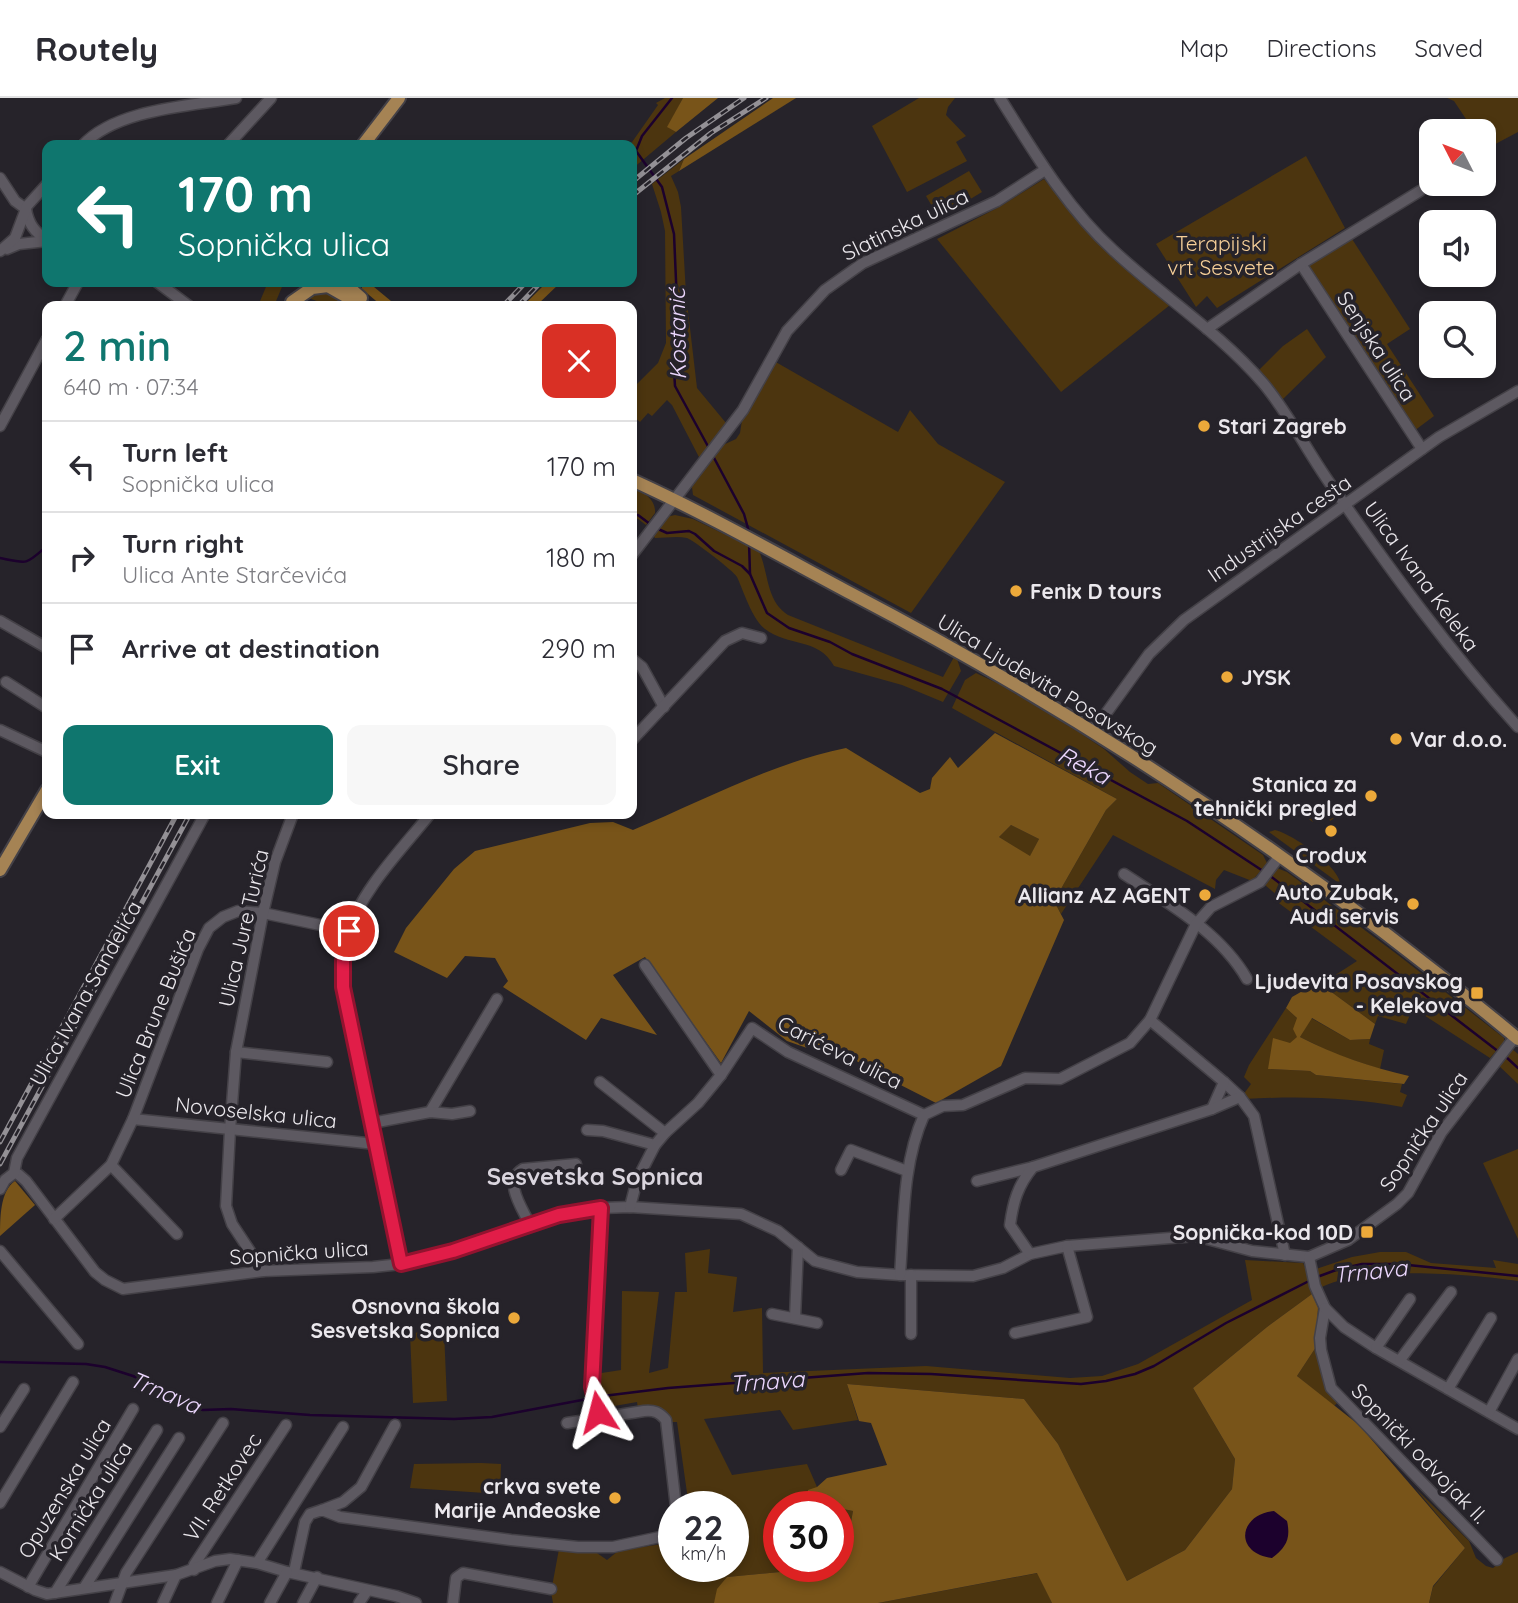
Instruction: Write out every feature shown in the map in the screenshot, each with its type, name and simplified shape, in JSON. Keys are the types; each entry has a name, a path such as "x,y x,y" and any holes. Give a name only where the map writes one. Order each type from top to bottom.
{"main road":[{"path":"366,140 393,100"},
{"path":"295,301 315,287"},
{"path":"331,287 357,301"},
{"path":"348,287 361,301"},
{"name":"Ulica Ljudevita Posavskog","path":"637,483 759,544 972,659 1094,730 1276,861 1413,955 1514,1041"},
{"path":"0,870 42,799"}],"street":[{"path":"88,140 97,131 135,117 236,98"},
{"path":"233,140 271,98"},
{"name":"Ulica Ivana Keleka","path":"1000,98 1064,197 1099,237 1240,358 1266,387 1345,504 1464,665 1518,727"},
{"name":"Slatinska ulica","path":"637,548 743,410 788,331 833,283 863,263 997,201 1045,170"},
{"path":"0,178 15,201 26,209 36,238 28,243"},
{"path":"28,243 19,240 18,231 26,209 42,190"},
{"path":"1207,329 1301,264 1419,192"},
{"path":"42,236 27,225 0,251 42,241"},
{"name":"Senjska ulica","path":"1301,264 1422,449"},
{"path":"164,287 183,301"},
{"path":"0,426 42,348"},
{"name":"Industrijska cesta","path":"1094,730 1149,654 1194,612 1422,449 1518,391"},
{"path":"0,621 42,645"},
{"path":"637,735 725,641 742,633 761,638"},
{"path":"637,663 642,667 664,707"},
{"path":"6,682 42,705"},
{"path":"0,730 42,750"},
{"name":"Ulica Ivana Sandelića","path":"0,1189 5,1180 14,1173 17,1158 202,819"},
{"name":"Ulica Jure Turića","path":"264,1271 232,1224 226,1206 230,1130 236,1052 263,913 275,862 291,819"},
{"path":"401,1264 343,987 343,961 349,931 368,892 426,819"},
{"path":"911,1334 905,1275 907,1171 916,1131 924,1115 943,1106 964,1105 1025,1078 1060,1079 1130,1043 1150,1020 1196,924 1210,907 1260,881 1276,861"},
{"path":"1124,874 1191,918 1235,958 1247,979"},
{"name":"Ulica Brune Bušića","path":"54,1219 111,1165 133,1119 209,928 223,917 238,911 263,913 349,931"},
{"path":"645,965 721,1074"},
{"path":"430,1112 497,999"},
{"path":"1150,1020 1224,1082 1254,1116 1285,1255"},
{"name":"Carićeva ulica","path":"630,1207 637,1180 655,1146 665,1133 698,1103 752,1028 788,1052 924,1115"},
{"name":"Sopnička ulica","path":"14,1173 26,1181 95,1272 123,1289 264,1271 401,1264 453,1251 568,1213 630,1207 741,1214 778,1231 815,1261 858,1272 973,1276 1003,1268 1030,1254 1067,1246 1196,1236 1252,1251 1309,1257 1348,1240 1408,1193 1441,1133 1495,1061 1514,1041"},
{"path":"236,1052 327,1062"},
{"path":"600,1082 665,1133"},
{"path":"1212,1109 1224,1082"},
{"path":"977,1181 1033,1167 1212,1109 1240,1097"},
{"path":"372,1123 430,1112 452,1114 470,1111"},
{"name":"Novoselska ulica","path":"133,1119 376,1144"},
{"path":"587,1129 655,1146"},
{"path":"841,1170 851,1150 907,1171"},
{"path":"530,1226 514,1190 513,1180 516,1173 523,1169 576,1164"},
{"path":"111,1165 177,1234"},
{"path":"1030,1254 1010,1225 1013,1199 1033,1167"},
{"path":"600,1418 594,1398 601,1208"},
{"path":"1015,1333 1087,1317 1067,1246"},
{"path":"795,1318 798,1247"},
{"path":"0,1251 78,1344"},
{"name":"Sopnički odvojak II.","path":"1309,1257 1314,1280 1325,1308 1321,1350 1325,1371 1335,1393 1497,1560"},
{"path":"1400,1360 1451,1292"},
{"path":"1376,1348 1410,1299"},
{"path":"1325,1308 1344,1326 1376,1348 1518,1429"},
{"path":"772,1314 817,1323"},
{"path":"1448,1390 1491,1318"},
{"path":"1489,1412 1518,1359"},
{"path":"0,1503 73,1382"},
{"path":"0,1427 24,1390"},
{"name":"Opuzenska ulica","path":"28,1587 133,1409"},
{"path":"567,1423 654,1410 661,1414 666,1420 674,1491"},
{"path":"116,1603 126,1573 223,1423"},
{"path":"270,1603 290,1572 305,1522 310,1514 343,1502 361,1487 395,1425"},
{"name":"VII. Retkovec","path":"194,1570 194,1565 286,1426"},
{"path":"257,1563 342,1427"},
{"name":"Kornićka ulica","path":"48,1596 157,1430"},
{"path":"84,1588 179,1438"},
{"path":"322,1510 340,1517 511,1540 578,1546 613,1547 658,1537"},
{"name":"VII. Retkovec","path":"0,1572 48,1596 123,1581 176,1575 223,1559 238,1560 396,1596 416,1603"},
{"path":"217,1603 238,1560"},
{"path":"453,1603 456,1578 463,1573 551,1589"},
{"path":"163,1603 176,1575"},
{"path":"303,1603 317,1577"},
{"path":"359,1603 367,1591"}],"green space":[{"path":"665,98 683,98 668,127 676,132 637,165 637,140 634,140 658,105 656,103"},
{"path":"919,98 955,98 946,115 966,136 956,142 967,161 907,192 872,126"},
{"path":"1447,98 1518,98 1518,132 1496,144 1496,119 1466,119 1454,101"},
{"name":"Terapijski vrt Sesvete","path":"1306,156 1345,228 1217,308 1207,296 1196,307 1156,244"},
{"path":"684,159 679,171 671,176 681,207 686,294 697,388 726,423 700,459 667,400 652,416 648,413 640,422 637,419 637,384 658,363 666,343 665,231 652,184"},
{"path":"969,171 982,192 939,218 926,196"},
{"path":"1044,179 1099,244 1170,305 1061,392 937,239 1001,206"},
{"path":"1346,239 1352,239 1410,329 1387,344 1434,416 1414,431 1304,267"},
{"path":"266,287 282,287 276,301 260,301"},
{"path":"326,291 346,301 316,301 309,298"},
{"path":"1307,329 1326,357 1282,400 1259,370 1283,346"},
{"path":"774,361 898,432 910,410 938,444 1005,482 911,613 693,495 692,487 723,445 736,439 740,433 742,420"},
{"path":"637,490 651,500 655,508 655,513 646,525 638,519"},
{"path":"675,515 693,519 759,551 772,595 788,615 943,677 954,657 957,659 961,671 943,702 902,685 834,666 827,657 811,646 774,635 765,629 752,612 737,577 721,563 687,538 655,538 653,535 666,517"},
{"path":"976,673 1080,733 1148,784 1158,783 1263,855 1267,863 1252,881 1224,870 1216,880 1215,889 1113,835 1061,914 1054,901 1106,810 1117,799 952,708 965,680"},
{"path":"1307,805 1333,813 1336,817 1330,821 1328,816 1313,822 1298,812"},
{"path":"1011,825 1039,839 1030,857 999,837"},
{"path":"1275,830 1314,852 1332,869 1340,884 1269,832"},
{"path":"1277,868 1287,872 1398,955 1504,1038 1504,1042 1490,1058 1413,1008 1406,1024 1378,1016 1375,1024 1326,988 1323,983 1357,961 1276,901 1279,897 1265,885"},
{"path":"1286,1008 1297,1018 1298,1037 1268,1069 1310,1071 1316,1075 1402,1084 1400,1092 1407,1095 1402,1107 1323,1098 1244,1099 1243,1095 1251,1084 1244,1077 1249,1065"},
{"path":"1311,1018 1350,1040 1370,1039 1369,1044 1384,1050 1380,1069 1335,1054 1300,1037"},
{"path":"1511,1048 1518,1054 1518,1084 1497,1064"},
{"path":"1518,1149 1518,1239 1483,1163"},
{"path":"710,1249 708,1273 737,1277 733,1312 762,1308 763,1373 926,1366 1070,1378 1102,1376 1138,1364 1252,1300 1245,1260 1303,1263 1309,1276 1312,1294 1193,1388 1235,1459 1232,1489 1185,1550 1127,1581 1058,1444 1024,1399 847,1384 858,1420 793,1430 780,1410 704,1419 732,1475 807,1464 817,1487 815,1491 763,1491 763,1574 749,1575 749,1491 687,1491 677,1422 669,1422 664,1412 657,1408 638,1409 637,1402 603,1408 595,1374 621,1370 622,1291 659,1292 649,1373 668,1368 675,1292 687,1292 685,1253"},
{"path":"1380,1252 1406,1252 1431,1263 1496,1268 1493,1260 1518,1264 1518,1281 1445,1274 1388,1274 1362,1276 1320,1288 1316,1269 1352,1257"},
{"path":"444,1331 447,1401 413,1403 410,1333"},
{"path":"1316,1347 1327,1388 1337,1403 1334,1406 1297,1376"},
{"path":"414,1464 501,1464 500,1494 410,1488"},
{"path":"1415,1488 1469,1541 1476,1558 1486,1566 1493,1568 1518,1552 1518,1603 1429,1603 1433,1587 1465,1548"},
{"path":"658,1545 658,1582 724,1582 714,1603 553,1603 551,1592 559,1549 594,1551 607,1560 618,1551"},
{"path":"1038,1573 1052,1603 878,1603"}],"shaded area":[{"path":"683,98 718,98 676,132 667,127"},
{"path":"773,98 796,98 679,171 684,159"},
{"path":"374,287 391,301 376,301 362,289"},
{"path":"542,287 556,287 541,301 528,301"},
{"path":"995,733 1117,799 1106,810 1054,901 1064,920 1001,1066 936,1103 833,1047 807,1048 787,1041 749,1011 721,1063 645,957 613,975 657,1035 601,1018 586,1040 503,987 508,981 495,958 465,956 447,978 394,952 406,928 454,869 475,851 590,823 613,822 633,830 764,773 846,748 920,793 930,789 932,778 950,757 958,768","holes":["1011,825 1039,839 1030,856 999,837"]},
{"path":"1322,980 1326,988 1375,1024 1370,1039 1350,1040 1312,1018 1300,1037 1353,1060 1409,1076 1404,1084 1316,1075 1310,1071 1268,1069 1273,1038 1290,1043 1297,1037 1293,1029 1297,1018 1286,1008 1292,997"},
{"path":"15,1181 35,1205 0,1236 4,1198 6,1191"},
{"path":"1312,1294 1318,1307 1316,1347 1297,1376 1359,1425 1465,1548 1433,1586 1429,1603 1052,1603 1037,1573 878,1603 714,1603 717,1589 723,1582 749,1582 749,1575 763,1574 763,1582 854,1582 854,1491 808,1491 827,1478 887,1465 871,1423 859,1421 847,1384 1024,1399 1058,1444 1127,1581 1185,1550 1232,1489 1235,1459 1193,1388"},
{"path":"1274,1511 1287,1521 1288,1538 1272,1558 1259,1555 1251,1549 1245,1534 1253,1519"}],"waterway":[{"name":"Kostanić","path":"637,148 642,136 672,98"},
{"name":"Kostanić","path":"637,152 662,187 674,234 679,350 674,370 675,386 710,450"},
{"name":"Kostanić","path":"713,456 744,514 749,532"},
{"name":"Reka","path":"637,515 650,524"},
{"name":"Reka","path":"656,528 667,533 689,531 714,551 742,566 750,574 767,613 789,628 830,642 852,654 942,689 1187,821 1263,871"},
{"name":"Kostanić","path":"749,542 750,574"},
{"name":"Reka","path":"0,558 26,561 42,550"},
{"name":"Reka","path":"1269,875 1499,1052"},
{"name":"Reka","path":"1505,1056 1518,1068"},
{"name":"Trnava","path":"1317,1277 1362,1264 1398,1264 1518,1276"},
{"name":"Trnava","path":"0,1362 105,1367 167,1391 185,1406 203,1410 454,1419 492,1417 603,1396 668,1388 868,1373 931,1374 1081,1384 1135,1374 1154,1366 1226,1323 1311,1280"}],"railway":[{"path":"637,178 686,138 744,98"},
{"path":"637,192 711,133 766,98"},
{"path":"508,301 521,287"},
{"path":"523,301 536,287"},
{"path":"0,1142 174,819"},
{"path":"0,1164 187,819"}],"place":[{"name":"Stari Zagreb","path":"1204,426"},
{"name":"Fenix D tours","path":"1016,591"},
{"name":"JYSK","path":"1227,677"},
{"name":"Var d.o.o.","path":"1396,739"},
{"name":"Stanica za tehnički pregled","path":"1371,796"},
{"name":"Crodux","path":"1331,831"},
{"name":"Allianz AZ AGENT","path":"1205,895"},
{"name":"Auto Zubak, Audi servis","path":"1413,904"},
{"name":"Ljudevita Posavskog - Kelekova","path":"1477,993"},
{"name":"Sopnička-kod 10D","path":"1367,1232"},
{"name":"Osnovna škola Sesvetska Sopnica","path":"514,1318"},
{"name":"crkva svete Marije Anđeoske","path":"615,1498"}],"district":[{"name":"Sesvetska Sopnica","path":"595,1176"}],"route":[{"path":"349,931 343,961 343,987 401,1264 453,1251 559,1215 601,1208 592,1387 598,1412"}]}
